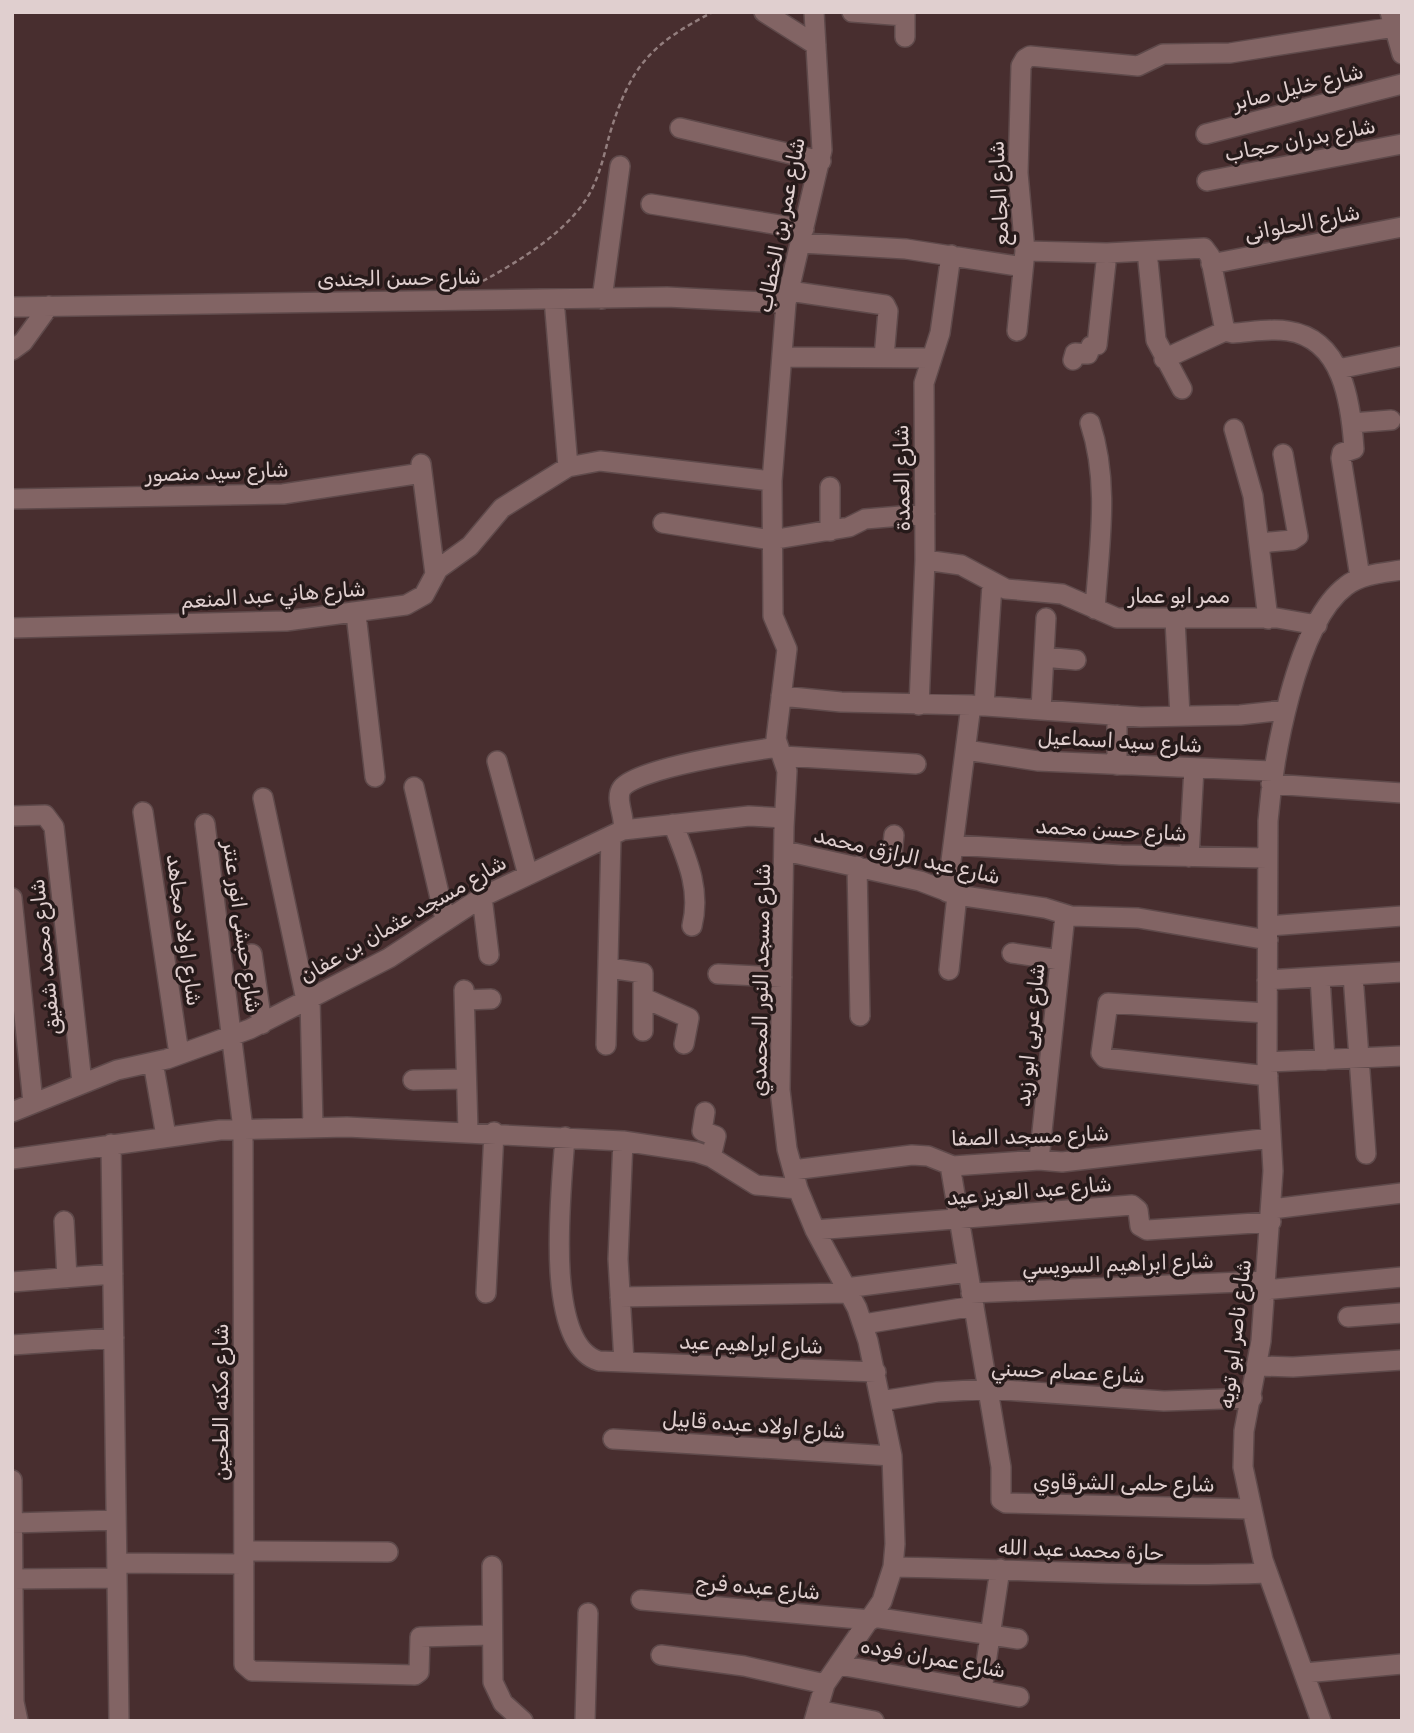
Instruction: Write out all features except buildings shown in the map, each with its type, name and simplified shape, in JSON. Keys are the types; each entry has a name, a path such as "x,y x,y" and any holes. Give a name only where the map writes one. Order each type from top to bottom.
{"street":[{"path":"764,12 816,45"},
{"name":"شارع عمر بن الخطاب","path":"771,540 772,481 788,297 821,161 822,125 814,12"},
{"path":"852,12 905,14 905,37"},
{"path":"1392,20 1401,51"},
{"name":"شارع الجامع","path":"1017,331 1024,259 1018,173 1022,63 1030,56 1138,66 1158,54 1230,53 1392,20"},
{"name":"شارع خليل صابر","path":"1206,134 1402,84"},
{"path":"680,128 821,161"},
{"name":"شارع بدران حجاب","path":"1207,181 1402,144"},
{"path":"602,299 620,166"},
{"path":"651,204 803,236 951,256 1024,259 1200,247 1209,252 1225,331"},
{"name":"شارع الحلوانى","path":"1211,264 1402,227"},
{"path":"1147,251 1152,324 1164,359 1182,389"},
{"path":"1073,360 1075,353 1088,354 1091,346 1097,345 1107,253"},
{"name":"شارع العمدة","path":"919,705 925,561 923,396 930,358 940,333 951,256"},
{"name":"شارع حسن الجندى","path":"12,307 788,297 885,305 888,314 884,357"},
{"path":"554,299 568,467"},
{"path":"12,350 23,342 49,306"},
{"path":"1164,359 1225,331 1234,333 1276,330 1299,333 1321,345 1338,369 1352,423 1354,449 1342,453 1341,458 1360,577 1402,570"},
{"path":"1338,369 1402,356"},
{"path":"782,357 930,358"},
{"path":"1352,423 1391,420"},
{"path":"1090,423 1100,455 1102,482 1095,609"},
{"path":"1234,429 1250,480 1268,618"},
{"path":"1259,543 1292,540 1298,536 1283,454"},
{"name":"شارع هاني عبد المنعم","path":"12,628 286,621 356,614 407,605 424,595 442,565 470,546 502,508 568,467 600,461 772,481"},
{"name":"شارع سيد منصور","path":"12,499 283,495 421,468 435,574"},
{"path":"830,487 830,531"},
{"path":"663,523 771,540 849,527 865,519 925,514"},
{"name":"شارع مسجد النور المحمدي","path":"771,540 773,616 786,649 781,696 781,751 787,771 780,1090 795,1180 815,1230 864,1324 892,1456 893,1567 872,1618 825,1684 815,1716"},
{"name":"ممر ابو عمار","path":"925,561 961,565 992,585 1006,589 1062,594 1095,609 1133,620 1268,618 1317,625"},
{"name":"شارع ناصر ابو تويه","path":"1321,1721 1267,1573 1250,1509 1243,1450 1258,1366 1271,1215 1267,858 1272,778 1285,710 1317,625 1339,591 1360,577"},
{"path":"948,970 953,845 966,750 978,705 992,585"},
{"path":"356,614 375,777"},
{"path":"1041,709 1046,618"},
{"path":"1175,620 1180,716"},
{"path":"1044,657 1076,660"},
{"path":"781,696 841,702 978,705 1117,715 1180,716 1285,710"},
{"path":"1117,715 1117,765"},
{"name":"شارع سيد اسماعيل","path":"966,750 1038,761 1194,768 1402,793"},
{"path":"606,1045 619,794 623,787 637,778 724,755 781,751 916,764"},
{"path":"497,761 527,875"},
{"path":"1189,857 1194,768"},
{"path":"414,787 445,919"},
{"path":"263,798 308,999 313,1127"},
{"name":"شارع اولاد مجاهد","path":"143,811 179,1055"},
{"name":"شارع محمد شفيق","path":"12,816 45,815 54,827 82,1083"},
{"name":"شارع مسجد عثمان بن عفان","path":"12,1112 127,1067 179,1055 234,1037 389,958 482,897 617,833 749,816 784,818"},
{"name":"شارع حبشى انور عنتر","path":"205,824 234,1037 243,1129"},
{"path":"673,824 695,884 696,904 692,926"},
{"path":"890,874 894,835"},
{"name":"شارع حسن محمد","path":"953,845 1189,857 1267,858"},
{"name":"شارع عبد الرازق محمد","path":"785,851 890,874 935,886 952,894 1050,909 1065,915 1138,918 1268,933 1402,916"},
{"path":"857,866 860,1016"},
{"path":"482,897 489,955"},
{"path":"12,898 33,1103"},
{"name":"شارع عربى ابو زيد","path":"1039,1160 1065,915"},
{"path":"1012,953 1060,960"},
{"path":"252,954 262,1024"},
{"path":"609,968 643,973 643,1031"},
{"path":"1267,980 1402,972"},
{"path":"718,974 782,977"},
{"path":"1353,975 1366,1154"},
{"path":"1320,977 1325,1060"},
{"path":"468,1131 465,995 491,999"},
{"path":"644,998 689,1018 684,1044"},
{"path":"1267,1013 1108,1003 1101,1050 1105,1058 1268,1069 1325,1060 1402,1056"},
{"path":"153,1062 166,1136"},
{"path":"413,1080 466,1079"},
{"path":"12,1159 166,1136 243,1129 313,1127 494,1132 565,1137 623,1142 711,1157 716,1136 702,1131 705,1112"},
{"name":"شارع مكنه الطحين","path":"243,1129 244,1664 252,1671 415,1675 419,1672 421,1637 491,1635"},
{"path":"486,1293 494,1132"},
{"name":"شارع ابراهيم عيد","path":"565,1137 561,1207 561,1296 581,1351 599,1361 876,1372"},
{"name":"شارع مسجد الصفا","path":"711,1157 756,1185 795,1180 912,1155 928,1156 950,1165 1039,1160 1062,1162 1271,1138"},
{"path":"623,1142 618,1259 624,1362"},
{"path":"111,1144 119,1721"},
{"path":"950,1165 989,1389"},
{"path":"1271,1215 1402,1193"},
{"name":"شارع عبد العزيز عيد","path":"815,1230 1132,1205 1138,1210 1140,1226 1147,1230 1271,1215"},
{"path":"64,1221 67,1278"},
{"path":"620,1297 847,1291 968,1272"},
{"path":"12,1282 113,1274"},
{"name":"شارع ابراهيم السويسي","path":"864,1324 972,1300 1402,1277"},
{"path":"1348,1317 1402,1313"},
{"path":"12,1345 114,1338"},
{"path":"1258,1366 1293,1367 1402,1360"},
{"name":"شارع عصام حسني","path":"881,1401 937,1392 989,1389 1164,1401 1252,1398"},
{"name":"شارع حلمى الشرقاوي","path":"989,1389 1001,1467 1000,1497 1006,1503 1250,1509"},
{"name":"شارع اولاد عبده قابيل","path":"613,1439 892,1456"},
{"path":"12,1480 15,1708"},
{"path":"13,1523 116,1520"},
{"path":"13,1579 244,1558 388,1552"},
{"path":"492,1566 493,1682 503,1703 523,1721"},
{"name":"حارة محمد عبد الله","path":"893,1567 1142,1576 1267,1573"},
{"path":"982,1690 1000,1569"},
{"name":"شارع عبده فرج","path":"641,1600 872,1618 1018,1639"},
{"path":"585,1721 588,1613"},
{"path":"662,1655 744,1666 825,1684"},
{"path":"1304,1673 1402,1664"},
{"name":"شارع عمران فوده","path":"839,1665 1019,1697"},
{"path":"815,1716 874,1721"}],"path":[{"path":"481,283 567,223 579,210 597,179 612,129 644,58 678,30 713,12"}]}
